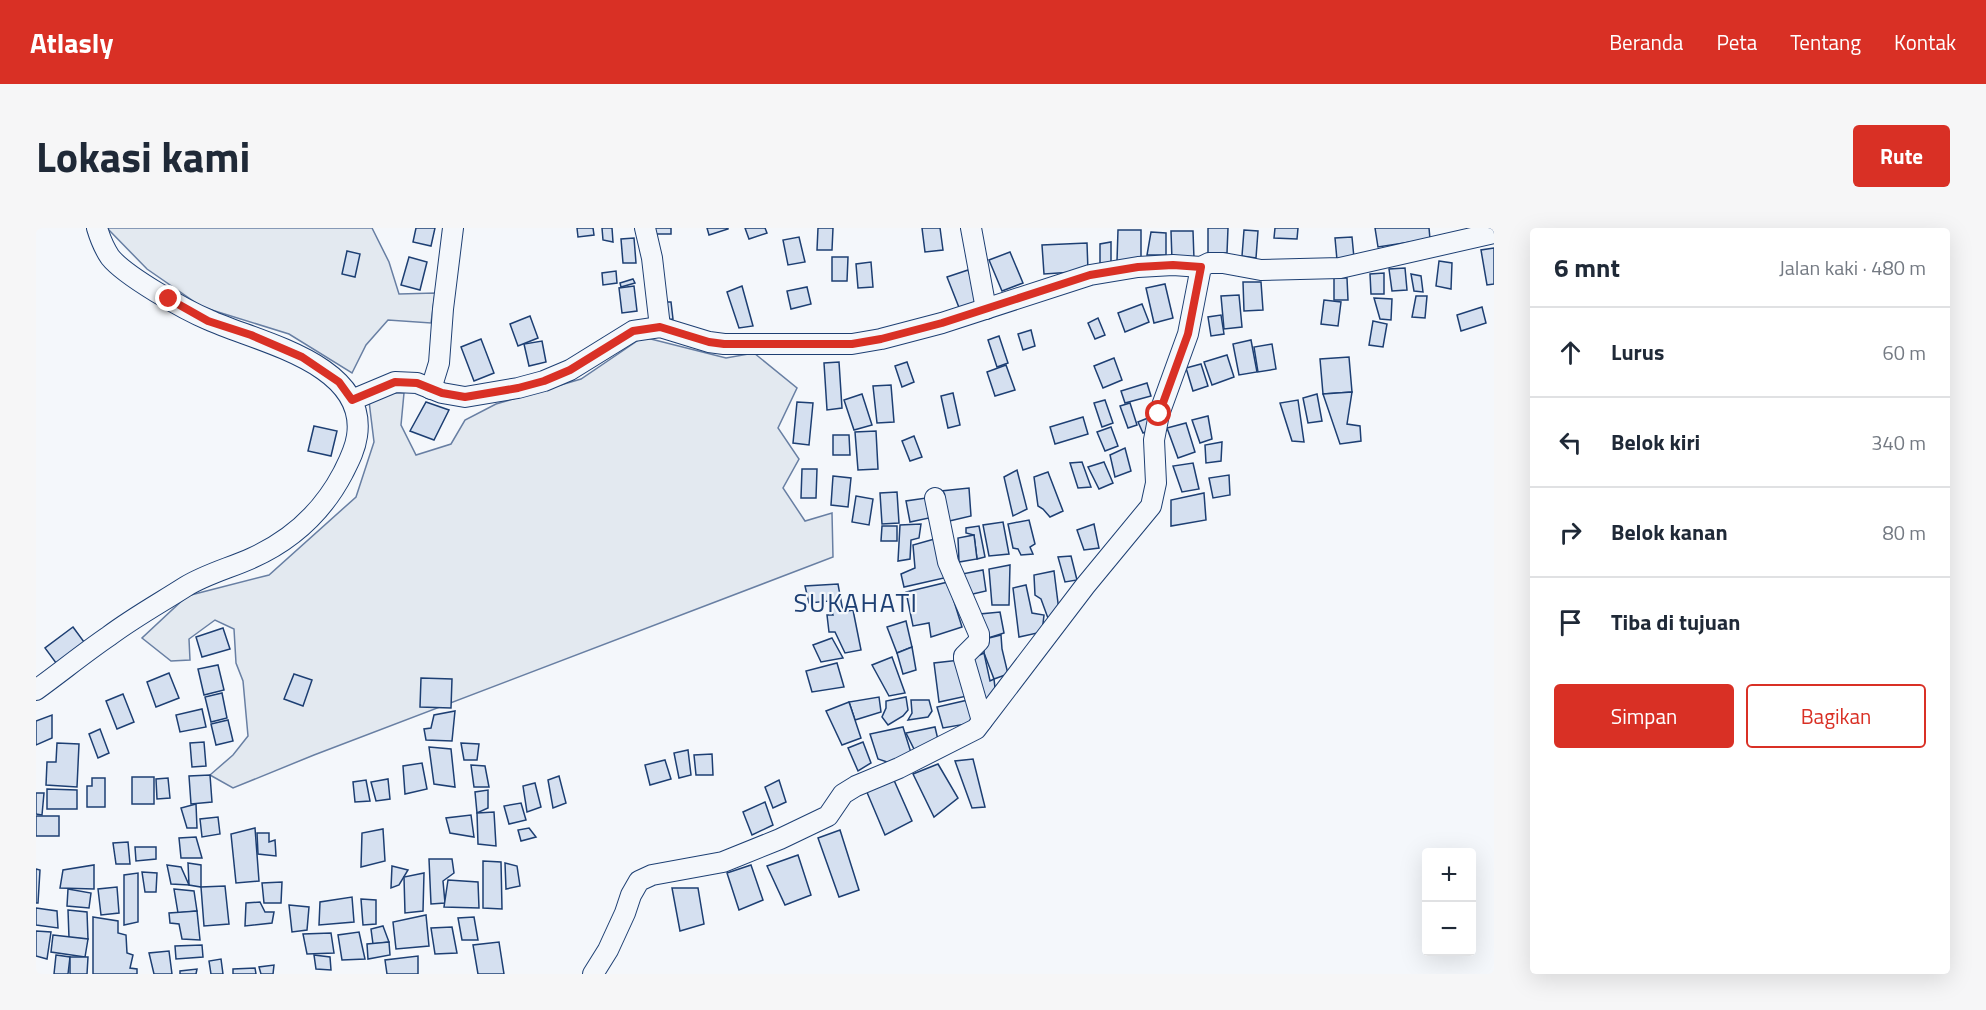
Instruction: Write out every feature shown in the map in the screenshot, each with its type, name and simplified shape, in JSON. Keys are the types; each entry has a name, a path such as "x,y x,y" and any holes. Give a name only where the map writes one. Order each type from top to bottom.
{"street":[{"path":"36,690 111,634 189,585 275,547 312,518 332,495 355,450 359,422 352,400 339,382 302,357 251,335 208,321 128,274 111,258 102,244 97,228"},
{"path":"431,389 440,363 443,309 453,228"},
{"path":"645,228 652,258 660,327"},
{"path":"971,228 986,309"},
{"path":"352,400 395,382 417,383 442,393 465,397 544,381 570,370 633,331 660,327 709,342 724,344 852,344 881,339 986,309 1090,275 1138,267 1173,265 1201,267 1209,263 1223,263 1261,270 1340,268 1494,232"},
{"path":"593,974 608,950 639,881 652,875 723,862 828,816 843,794 976,729 1085,586 1151,506 1155,483 1154,440 1159,414 1188,334 1201,267"},
{"path":"935,498 948,562 980,638 964,656 964,659 982,721"}],"shaded area":[{"path":"107,228 372,228 389,262 399,294 435,293 431,323 388,320 366,345 352,373 289,334 202,307 147,269"},
{"path":"643,337 726,358 754,353 797,388 778,428 799,459 783,488 805,521 832,513 833,557 233,788 210,775 233,755 248,736 243,681 236,663 234,629 215,620 189,639 190,660 171,661 142,638 187,596 269,575 356,497 374,442 368,393 404,393 401,425 416,455 451,444 465,420 496,404 581,379"}],"building":[{"path":"416,228 435,228 431,246 413,242"},
{"path":"577,228 593,228 594,235 578,237"},
{"path":"602,228 612,228 613,242 603,240"},
{"path":"652,228 671,228 671,234 651,234"},
{"path":"707,228 728,228 728,229 709,235"},
{"path":"745,228 765,228 767,233 749,239"},
{"path":"818,228 833,228 832,250 817,250"},
{"path":"922,228 940,228 943,250 925,252"},
{"path":"1208,228 1228,228 1227,253 1208,253"},
{"path":"1275,228 1298,228 1297,239 1274,238"},
{"path":"1375,228 1429,228 1430,239 1378,247"},
{"path":"1118,230 1141,230 1141,261 1117,261"},
{"path":"1244,230 1258,231 1256,258 1242,256"},
{"path":"1171,231 1193,231 1194,259 1172,260"},
{"path":"1151,232 1166,233 1166,255 1147,255"},
{"path":"799,237 805,262 788,265 783,240"},
{"path":"1352,237 1354,258 1337,260 1335,238"},
{"path":"634,238 636,263 623,263 621,239"},
{"path":"1111,242 1111,263 1100,264 1100,244"},
{"path":"1087,243 1088,271 1044,274 1042,245"},
{"path":"1494,248 1494,284 1487,285 1481,250"},
{"path":"347,251 360,254 355,277 342,274"},
{"path":"1010,252 1023,283 1002,291 989,260"},
{"path":"409,257 427,262 420,290 401,285"},
{"path":"832,257 848,257 847,281 832,281"},
{"path":"1439,261 1452,263 1451,289 1436,286"},
{"path":"871,262 873,287 858,288 856,264"},
{"path":"1405,268 1407,290 1392,291 1389,269"},
{"path":"968,270 980,303 960,310 947,277"},
{"path":"616,271 617,283 603,285 602,273"},
{"path":"1384,273 1384,294 1371,294 1370,274"},
{"path":"1411,274 1421,276 1423,292 1414,291"},
{"path":"1334,278 1347,278 1348,300 1334,300"},
{"path":"633,279 635,283 621,287 620,283"},
{"path":"1243,282 1261,282 1263,310 1244,311"},
{"path":"1165,284 1173,318 1154,323 1146,288"},
{"path":"634,286 637,311 622,313 619,288"},
{"path":"742,286 753,326 739,328 727,292"},
{"path":"807,287 811,304 791,309 787,291"},
{"path":"1239,295 1242,327 1224,329 1221,296"},
{"path":"1416,296 1427,296 1425,318 1412,317"},
{"path":"1374,298 1392,299 1391,320 1380,319"},
{"path":"1324,300 1341,302 1338,326 1321,324"},
{"path":"663,302 671,302 673,319 665,320"},
{"path":"1142,304 1149,322 1125,332 1118,313"},
{"path":"1482,307 1486,323 1461,331 1457,315"},
{"path":"1221,315 1224,334 1211,336 1208,317"},
{"path":"530,316 538,338 518,346 510,324"},
{"path":"1098,318 1105,335 1095,339 1088,323"},
{"path":"1373,321 1387,324 1383,347 1369,345"},
{"path":"1031,330 1035,346 1023,350 1018,334"},
{"path":"999,336 1008,363 997,367 988,340"},
{"path":"481,339 494,373 474,381 461,347"},
{"path":"1251,340 1257,372 1239,375 1233,344"},
{"path":"542,341 546,362 529,366 524,344"},
{"path":"1272,344 1276,369 1258,372 1254,347"},
{"path":"1227,355 1234,377 1212,385 1204,362"},
{"path":"1349,357 1352,392 1323,394 1320,359"},
{"path":"1114,358 1122,380 1103,388 1094,366"},
{"path":"839,362 842,408 827,410 824,363"},
{"path":"907,362 914,382 902,387 895,366"},
{"path":"1201,364 1208,386 1193,391 1186,368"},
{"path":"1006,365 1015,390 995,396 987,372"},
{"path":"1147,383 1151,396 1125,403 1121,391"},
{"path":"891,385 894,422 877,423 873,386"},
{"path":"1352,392 1347,424 1360,426 1361,441 1340,444 1323,394"},
{"path":"953,393 960,425 948,428 941,396"},
{"path":"862,394 872,425 854,430 844,400"},
{"path":"1317,394 1322,421 1308,423 1303,398"},
{"path":"1105,400 1113,423 1102,427 1094,403"},
{"path":"1298,400 1304,442 1292,441 1280,403"},
{"path":"426,402 449,410 434,440 410,431"},
{"path":"797,402 813,403 809,445 793,443"},
{"path":"1130,403 1137,425 1128,428 1120,406"},
{"path":"1208,416 1212,439 1200,443 1192,420"},
{"path":"1083,417 1088,434 1055,444 1050,427"},
{"path":"1148,418 1153,429 1143,433 1138,422"},
{"path":"1186,423 1195,452 1178,458 1167,428"},
{"path":"314,426 337,431 331,456 308,451"},
{"path":"1111,427 1118,446 1105,451 1097,432"},
{"path":"876,431 878,469 858,470 855,432"},
{"path":"833,435 849,435 850,455 833,455"},
{"path":"914,436 922,457 910,461 902,441"},
{"path":"1222,442 1221,461 1206,463 1205,445"},
{"path":"1125,448 1131,471 1115,477 1110,455"},
{"path":"1082,462 1091,487 1078,488 1070,463"},
{"path":"1104,462 1113,483 1099,489 1088,467"},
{"path":"1193,463 1199,489 1182,492 1173,466"},
{"path":"802,469 817,469 816,498 801,498"},
{"path":"1017,470 1027,509 1013,516 1004,477"},
{"path":"1048,472 1063,511 1050,517 1038,506 1034,477"},
{"path":"1229,475 1230,495 1213,498 1209,478"},
{"path":"833,476 851,478 848,507 831,505"},
{"path":"969,488 971,516 945,522 941,491"},
{"path":"897,492 899,523 882,524 880,493"},
{"path":"1204,493 1206,520 1171,526 1171,500"},
{"path":"856,496 873,499 869,525 852,522"},
{"path":"926,498 929,518 910,522 906,501"},
{"path":"1029,520 1035,544 1030,547 1033,554 1021,555 1018,549 1013,548 1008,524"},
{"path":"1003,522 1009,554 989,556 983,525"},
{"path":"921,524 919,538 911,540 910,559 898,561 900,525"},
{"path":"1094,524 1099,548 1084,550 1077,530"},
{"path":"882,526 897,526 897,541 881,541"},
{"path":"979,526 985,557 977,559 974,535 966,533 966,528"},
{"path":"974,535 977,559 959,562 958,538"},
{"path":"938,538 944,578 904,587 901,574 915,568 913,545"},
{"path":"1071,556 1077,580 1065,582 1058,557"},
{"path":"1010,565 1009,605 992,605 989,569"},
{"path":"983,570 986,591 964,596 962,574"},
{"path":"1054,571 1060,619 1049,621 1041,599 1035,595 1034,575"},
{"path":"948,582 962,627 931,637 929,623 913,626 906,592"},
{"path":"838,584 843,612 853,610 861,650 845,653 835,632 829,632 827,615 833,615 829,601 809,603 805,586"},
{"path":"1026,585 1032,613 1044,615 1042,632 1019,637 1013,588"},
{"path":"1000,612 1004,633 985,639 980,614"},
{"path":"906,621 912,647 897,653 887,627"},
{"path":"73,627 87,646 59,667 45,648"},
{"path":"223,628 230,649 202,657 196,637"},
{"path":"1001,635 1008,674 994,679 984,653 985,639"},
{"path":"832,638 843,658 821,662 813,645"},
{"path":"912,647 916,670 903,674 897,653"},
{"path":"984,653 990,681 994,679 996,697 983,704 971,659"},
{"path":"892,657 905,693 889,696 872,665"},
{"path":"960,660 967,696 939,702 934,663"},
{"path":"837,663 844,687 812,692 806,671"},
{"path":"218,665 224,690 204,695 198,669"},
{"path":"169,673 179,698 156,707 147,682"},
{"path":"294,674 312,680 303,706 284,699"},
{"path":"421,678 452,679 451,708 420,707"},
{"path":"222,693 227,718 211,722 205,697"},
{"path":"123,694 134,722 117,729 106,701"},
{"path":"879,697 881,712 855,720 849,702"},
{"path":"906,697 908,710 888,725 882,717 886,701"},
{"path":"911,700 929,700 932,711 928,717 908,720 912,713"},
{"path":"968,700 972,723 943,728 937,707"},
{"path":"849,702 861,738 842,745 826,711"},
{"path":"202,709 206,727 180,732 176,715"},
{"path":"455,711 452,741 426,740 424,729 431,728 434,715"},
{"path":"52,715 52,738 36,745 36,721"},
{"path":"228,720 233,741 216,745 211,724"},
{"path":"903,727 912,756 890,763 878,759 870,734"},
{"path":"935,727 939,744 915,751 906,733"},
{"path":"100,729 109,753 98,758 89,734"},
{"path":"204,742 206,766 192,767 190,743"},
{"path":"863,742 871,763 858,771 848,748"},
{"path":"57,743 79,744 77,787 46,785 47,762 56,762"},
{"path":"461,743 479,744 477,760 464,760"},
{"path":"429,747 451,749 455,787 434,784"},
{"path":"688,750 691,775 679,778 674,753"},
{"path":"712,754 713,775 696,775 694,755"},
{"path":"973,759 985,807 972,808 955,761"},
{"path":"665,760 671,779 650,785 645,765"},
{"path":"422,763 427,789 405,794 403,766"},
{"path":"938,764 958,798 934,817 913,774"},
{"path":"471,765 485,766 489,787 474,787"},
{"path":"210,775 212,802 191,804 189,776"},
{"path":"559,776 566,803 553,808 548,780"},
{"path":"132,777 154,777 154,804 132,804"},
{"path":"92,778 105,778 105,807 87,807 87,786 92,786"},
{"path":"168,778 170,798 157,799 156,779"},
{"path":"893,778 912,821 885,835 866,790"},
{"path":"388,779 390,799 376,801 371,782"},
{"path":"366,780 370,801 355,802 353,782"},
{"path":"779,780 786,802 773,808 765,787"},
{"path":"535,783 541,807 527,812 523,786"},
{"path":"47,789 77,790 77,809 47,809"},
{"path":"488,790 488,808 477,813 475,792"},
{"path":"36,793 44,793 42,815 36,814"},
{"path":"765,802 773,825 752,835 743,812"},
{"path":"521,803 526,820 509,824 504,806"},
{"path":"196,804 197,828 187,828 181,808"},
{"path":"494,812 496,846 478,844 477,813"},
{"path":"471,815 474,837 450,833 446,818"},
{"path":"36,816 59,816 59,836 36,836"},
{"path":"218,817 220,834 202,837 200,819"},
{"path":"255,828 259,881 236,883 231,834"},
{"path":"529,828 536,837 521,841 518,830"},
{"path":"383,829 385,861 361,867 362,833"},
{"path":"840,830 859,890 839,897 818,838"},
{"path":"257,833 269,833 269,842 275,840 276,856 258,854"},
{"path":"196,837 202,858 181,858 179,838"},
{"path":"128,842 130,864 116,864 113,843"},
{"path":"135,847 156,847 156,859 136,861"},
{"path":"798,855 811,895 785,905 767,866"},
{"path":"429,859 452,859 454,873 443,881 445,903 431,904"},
{"path":"483,861 501,862 502,909 483,908"},
{"path":"188,863 201,865 201,887 189,885"},
{"path":"505,863 517,866 520,886 506,889"},
{"path":"94,865 94,889 60,888 63,870"},
{"path":"167,865 181,867 189,885 171,884"},
{"path":"751,865 763,900 739,910 727,873"},
{"path":"392,866 408,870 399,885 391,888"},
{"path":"36,869 40,870 38,903 36,903"},
{"path":"142,872 157,873 156,892 145,892"},
{"path":"138,873 138,922 124,925 124,875"},
{"path":"424,873 423,911 405,913 404,877"},
{"path":"448,880 478,882 479,908 444,907"},
{"path":"282,882 281,903 264,903 262,883"},
{"path":"225,886 229,924 204,926 201,887"},
{"path":"117,887 119,913 101,915 98,889"},
{"path":"672,888 698,888 704,924 680,931"},
{"path":"68,889 91,893 89,908 67,906"},
{"path":"174,889 194,891 197,911 178,913"},
{"path":"352,897 354,922 319,925 320,902"},
{"path":"361,899 376,900 376,924 363,925"},
{"path":"260,902 265,912 274,912 272,923 245,926 246,903"},
{"path":"289,905 309,907 307,930 292,932"},
{"path":"36,908 57,911 58,928 36,925"},
{"path":"68,910 87,912 88,939 69,938"},
{"path":"197,911 200,940 182,939 179,924 170,923 169,913"},
{"path":"426,915 429,946 396,949 393,922"},
{"path":"93,917 118,921 118,933 126,935 127,953 133,955 130,968 137,969 137,974 93,974"},
{"path":"474,917 478,940 462,940 458,918"},
{"path":"383,926 389,942 373,944 371,929"},
{"path":"452,927 457,953 435,954 431,928"},
{"path":"36,931 51,932 47,959 36,956"},
{"path":"359,932 365,959 342,960 338,935"},
{"path":"331,933 334,953 307,954 303,934"},
{"path":"53,935 88,939 85,957 51,952"},
{"path":"389,942 390,955 368,959 367,944"},
{"path":"499,942 504,974 478,974 473,945"},
{"path":"202,945 203,957 176,959 175,946"},
{"path":"169,951 172,974 154,974 149,953"},
{"path":"56,955 70,957 68,974 54,974"},
{"path":"314,955 330,957 331,970 316,969"},
{"path":"418,956 418,974 387,974 385,960"},
{"path":"70,957 88,957 87,974 70,974"},
{"path":"221,959 223,974 211,974 209,961"},
{"path":"274,965 273,974 261,974 259,967"},
{"path":"255,968 256,974 233,974 233,969"},
{"path":"197,969 196,974 180,974 180,971"}],"district":[{"name":"SUKAHATI","path":"856,602"}],"route":[{"path":"169,299 208,321 251,335 302,357 339,382 352,400 395,382 417,383 442,393 465,397 544,381 570,370 633,331 660,327 709,342 724,344 820,346 852,344 942,323 1090,275 1138,267 1173,265 1201,267 1188,334 1159,414"}]}
